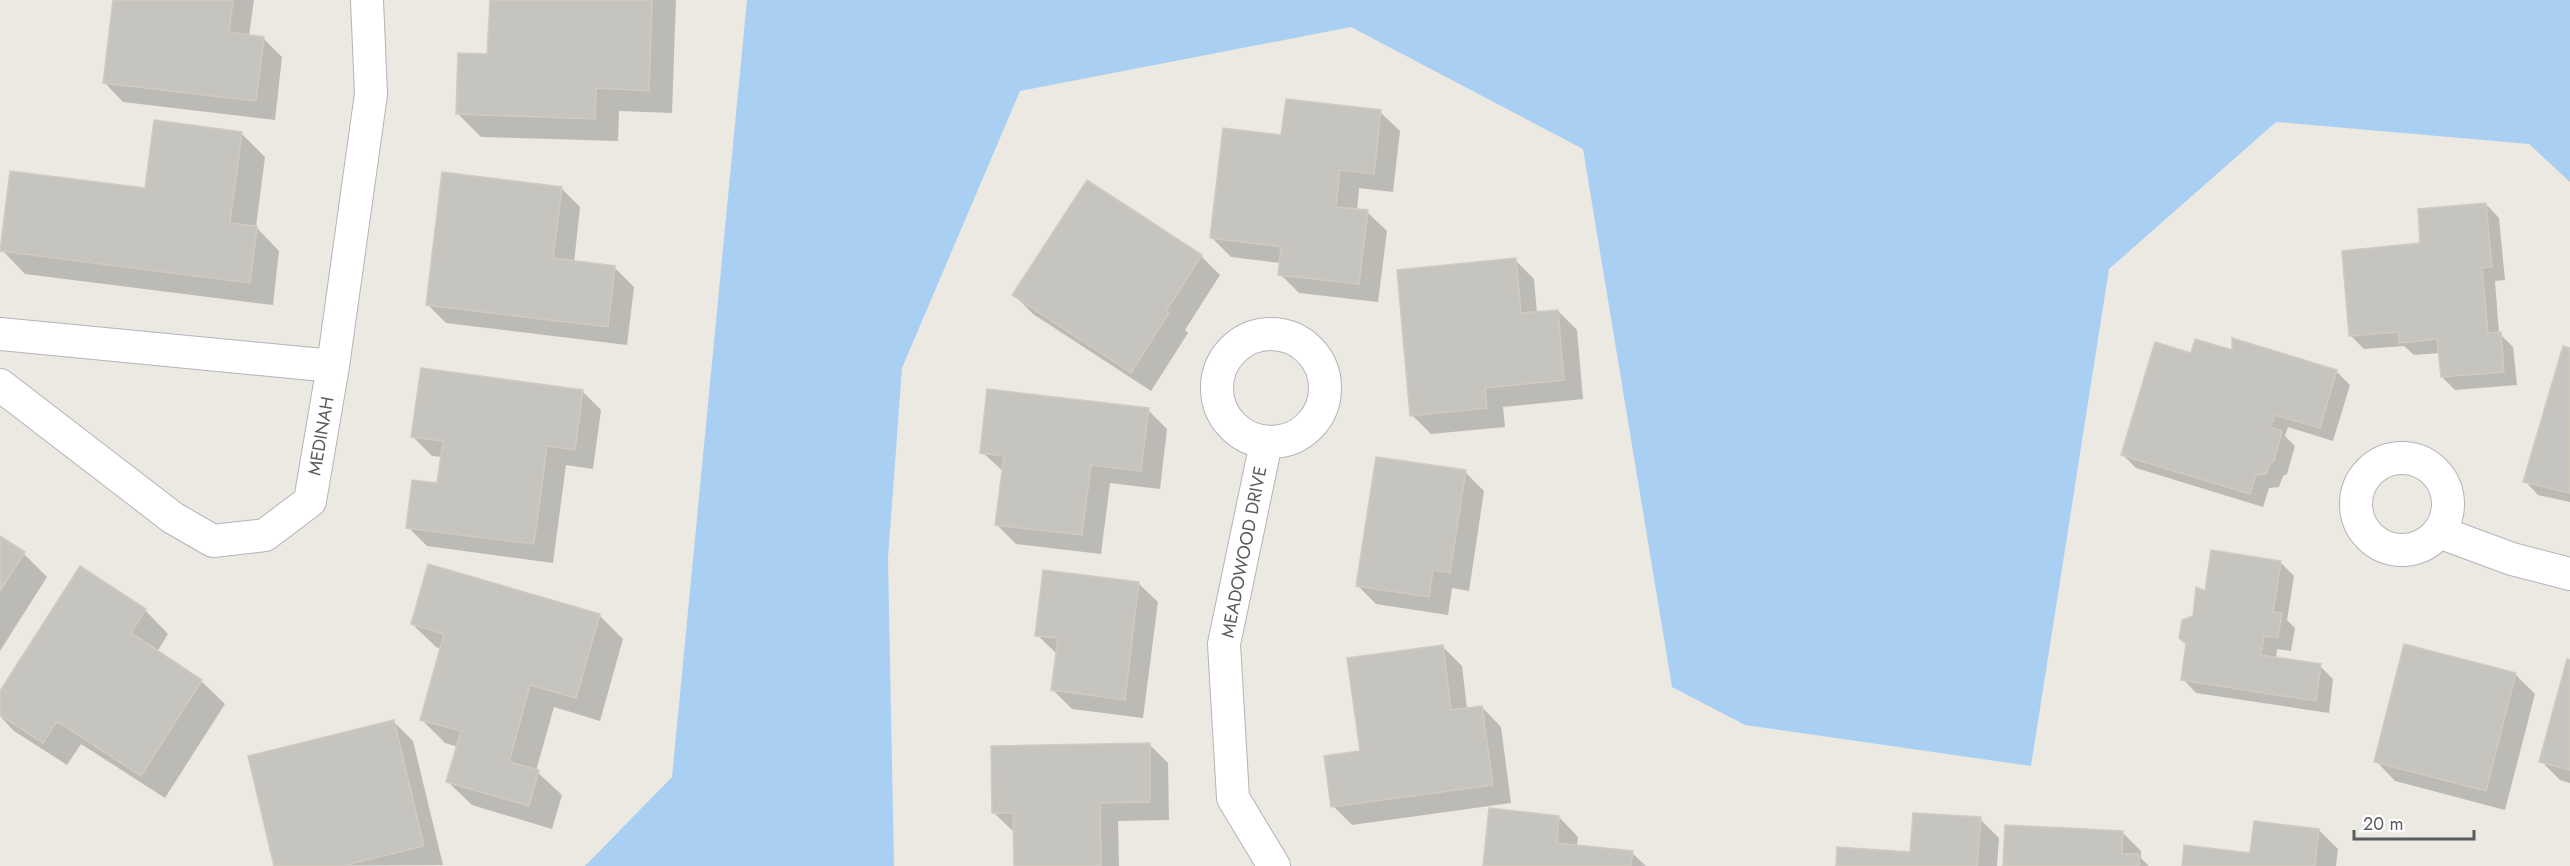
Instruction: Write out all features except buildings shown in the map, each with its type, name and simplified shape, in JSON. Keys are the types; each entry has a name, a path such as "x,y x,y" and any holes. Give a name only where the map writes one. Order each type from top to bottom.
{"street":[{"name":"MEDINAH","path":"0,385 173,518 213,542 265,535 310,501 333,366 371,93 367,0"},
{"path":"0,334 333,366"},
{"name":"MEADOWOOD DRIVE","path":"1266,442 1224,644 1233,798 1274,866"},
{"path":"2439,532 2512,559 2570,574"}],"water":[{"path":"747,0 2570,0 2570,182 2529,144 2276,122 2109,269 2031,766 1745,725 1672,687 1583,149 1351,27 1020,91 902,368 888,558 894,866 585,866 672,777"}]}
